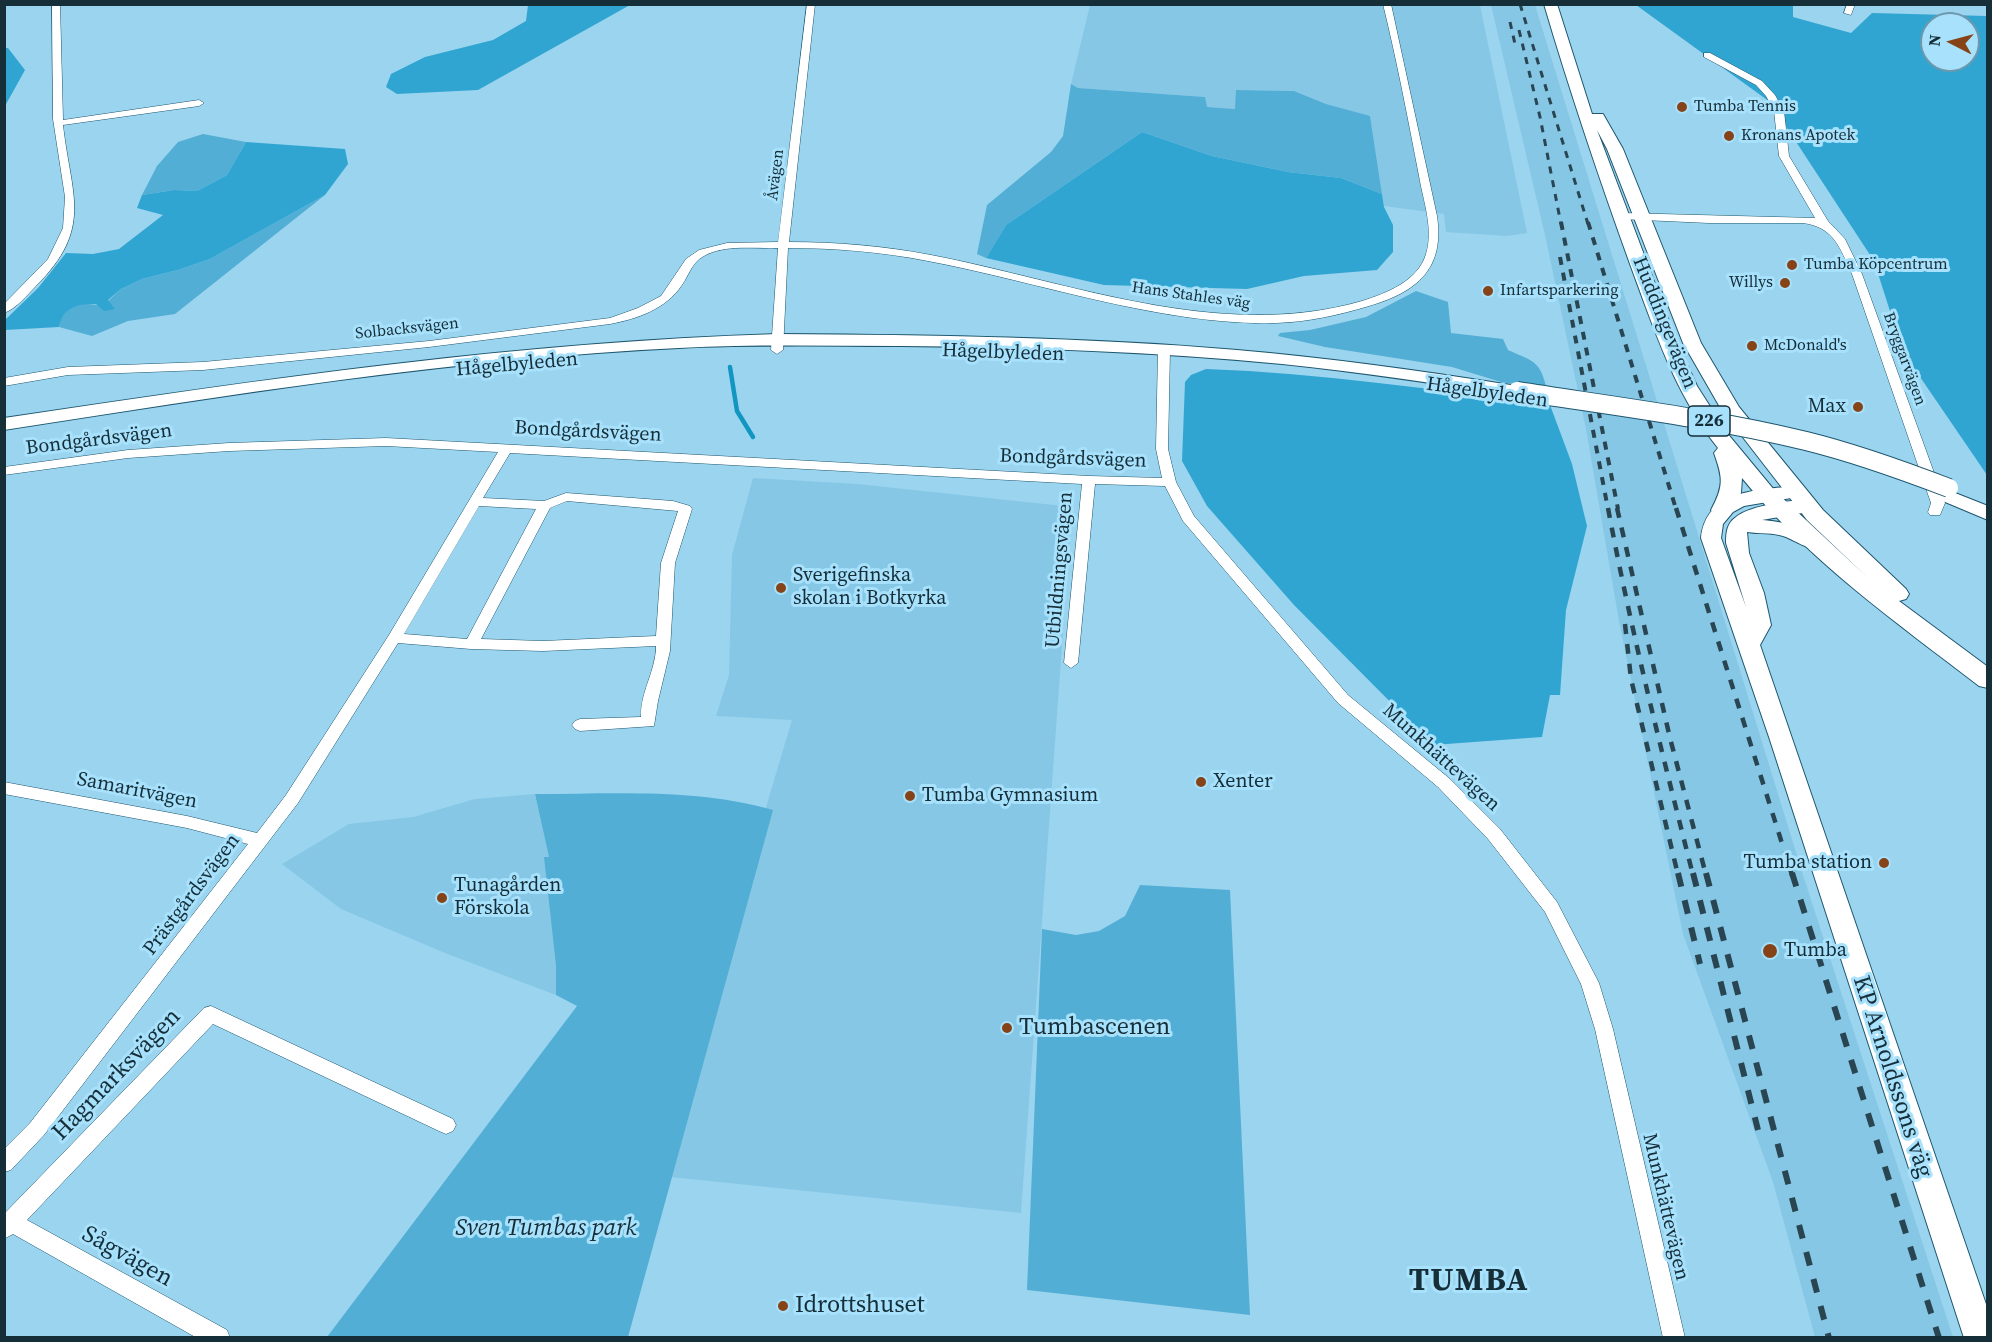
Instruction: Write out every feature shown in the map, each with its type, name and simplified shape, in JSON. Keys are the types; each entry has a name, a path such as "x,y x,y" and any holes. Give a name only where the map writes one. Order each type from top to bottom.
{"main road":[{"name":"Huddingevägen","path":"1550,4 1571,65 1576,89 1621,216 1687,386 1719,436 1776,503 1858,582 1988,680"},
{"name":"Huddingevägen","path":"1571,65 1615,149 1692,343 1731,409 1822,523 1878,577 1948,634 1988,661"},
{"name":"Hågelbyleden","path":"4,424 237,389 458,360 637,346 777,344 1164,355 1517,394 1747,434 1843,458 1988,514"},
{"name":"Hågelbyleden","path":"4,431 237,396 456,370 777,344"},
{"path":"1719,436 1734,480 1730,495 1722,510"},
{"name":"Hågelbyleden","path":"1943,498 1988,503"},
{"path":"1722,510 1737,502 1776,503 1802,499"},
{"path":"1749,644 1760,625 1752,588 1740,558 1735,533 1742,521 1776,503"},
{"name":"KP Arnoldssons väg","path":"1722,510 1713,524 1711,538 1749,644 1904,1114 1981,1338"},
{"path":"1735,533 1748,526 1779,527 1794,531 1816,543"}],"street":[{"path":"4,310 40,277 64,241 71,216 59,123 59,31 56,4"},
{"name":"Åvägen","path":"777,344 783,246 811,4"},
{"name":"Hans Stahles väg","path":"783,246 847,247 900,252 1138,304 1222,318 1276,321 1316,317 1339,313 1386,297 1417,278 1432,253 1433,241 1431,217 1402,59 1387,4"},
{"name":"Bryggarvägen","path":"1707,55 1759,83 1770,95 1779,111 1784,156 1824,224 1847,252 1922,453 1938,503 1943,498"},
{"path":"59,123 200,103"},
{"path":"1621,216 1797,220 1824,224"},
{"name":"Solbacksvägen","path":"4,382 68,371 203,366 429,344 628,318 669,296 694,255 709,248 783,246"},
{"name":"Munkhättevägen","path":"1164,355 1162,450 1169,482 1188,518 1290,640 1343,699 1463,800 1494,834 1551,907 1590,983 1604,1029 1674,1338"},
{"name":"Bondgårdsvägen","path":"4,471 128,454 229,447 386,442 1089,480 1169,482"},
{"name":"Prästgårdsvägen","path":"4,1163 37,1129 292,799 394,638 507,447"},
{"name":"Utbildningsvägen","path":"1071,663 1089,480"},
{"path":"476,502 544,505 566,497 673,505 685,509 668,563 664,653 648,711 649,722 580,724"},
{"path":"471,644 544,505"},
{"path":"394,638 471,644 543,646 663,641"},
{"name":"Samaritvägen","path":"4,788 188,822 260,840"},
{"name":"Hagmarksvägen","path":"8,1225 211,1014 446,1125"},
{"name":"Sågvägen","path":"8,1225 219,1338"}],"shaded area":[{"path":"528,5 630,5 478,90 397,94 386,87 391,74 425,57 493,40 526,21"},
{"path":"1090,5 1480,5 1527,233 1507,236 1446,232 1444,214 1384,206 1370,117 1326,104 1294,91 1236,90 1236,109 1206,107 1205,97 1078,88 1071,84"},
{"path":"1491,5 1535,5 1803,875 1953,1337 1815,1337 1773,1182 1683,934 1619,621 1586,429 1545,235"},
{"path":"1636,5 1793,5 1793,17 1851,33 1872,13 1920,14 1920,72 1980,72 1980,16 1987,16 1987,475 1903,352 1874,261 1770,102"},
{"path":"5,48 8,48 25,70 5,106"},
{"path":"1142,132 1212,156 1288,172 1341,178 1382,194 1384,207 1393,225 1393,252 1377,270 1304,276 1247,289 1104,285 986,258 1006,225"},
{"path":"246,142 345,149 348,164 325,195 210,259 142,279 121,289 108,300 115,309 104,311 96,304 83,305 68,310 59,327 5,330 5,320 38,288 66,253 93,254 119,249 163,215 137,208 142,195 174,190 197,191 227,175"},
{"path":"1206,369 1335,378 1550,405 1572,464 1587,526 1566,610 1560,695 1550,695 1542,737 1433,745 1294,605 1207,506 1182,461 1185,382 1191,375"},
{"name":"Tumba Gymnasium","path":"753,478 858,484 1072,507 1021,1213 641,1174 746,874 792,720 716,716 729,675 732,555"},
{"name":"Tunagården Förskola","path":"535,794 556,888 556,995 445,953 341,909 282,864 349,824 413,817 475,799"}],"green space":[{"path":"1071,84 1078,88 1205,97 1207,107 1235,109 1236,90 1294,91 1326,104 1370,116 1382,194 1341,178 1288,172 1212,156 1142,132 1006,225 986,258 977,254 987,205 1051,152 1063,136"},
{"path":"203,134 246,142 227,175 197,191 174,190 142,195 157,166 178,142"},
{"path":"325,195 175,314 128,321 92,336 59,327 62,318 73,307 89,304 114,309 108,301 121,289 142,279 210,259"},
{"path":"1416,291 1448,302 1451,333 1503,339 1508,350 1535,363 1542,373 1547,390 1501,382 1452,367 1325,347 1278,336 1280,333 1310,330 1366,317"},
{"name":"Sven Tumbas park","path":"535,794 685,795 715,798 773,810 628,1337 327,1337 577,1006 556,995 556,965 544,857 549,857"},
{"path":"1140,885 1230,890 1250,1315 1027,1290 1042,929 1076,935 1099,931 1125,916"}],"waterway":[{"path":"730,367 737,411 753,437"}],"railway":[{"path":"1520,4 1588,224"},
{"path":"1510,22 1515,44"},
{"path":"1519,30 1540,117 1561,224"},
{"path":"1561,222 1618,509"},
{"path":"1588,222 1676,509"},
{"path":"1560,257 1608,509"},
{"path":"1608,508 1637,646 1693,875"},
{"path":"1617,508 1670,738 1706,875"},
{"path":"1676,508 1792,875"},
{"path":"1625,624 1631,679 1678,875"},
{"path":"1678,873 1700,964"},
{"path":"1693,873 1758,1130"},
{"path":"1706,873 1829,1338"},
{"path":"1792,873 1939,1338"}],"place":[{"name":"Tumba Tennis","path":"1682,107"},
{"name":"Kronans Apotek","path":"1729,136"},
{"name":"Tumba Köpcentrum","path":"1792,265"},
{"name":"Willys","path":"1785,283"},
{"name":"Infartsparkering","path":"1488,291"},
{"name":"McDonald's","path":"1752,346"},
{"name":"Max","path":"1858,407"},
{"name":"Sverigefinska skolan i Botkyrka","path":"781,588"},
{"name":"Xenter","path":"1201,782"},
{"name":"Tumba Gymnasium","path":"910,796"},
{"name":"Tumba station","path":"1884,863"},
{"name":"Tunagården Förskola","path":"442,898"},
{"name":"Tumba","path":"1770,951"},
{"name":"Tumbascenen","path":"1007,1028"},
{"name":"Idrottshuset","path":"783,1306"}],"district":[{"name":"TUMBA","path":"1469,1282"}]}
